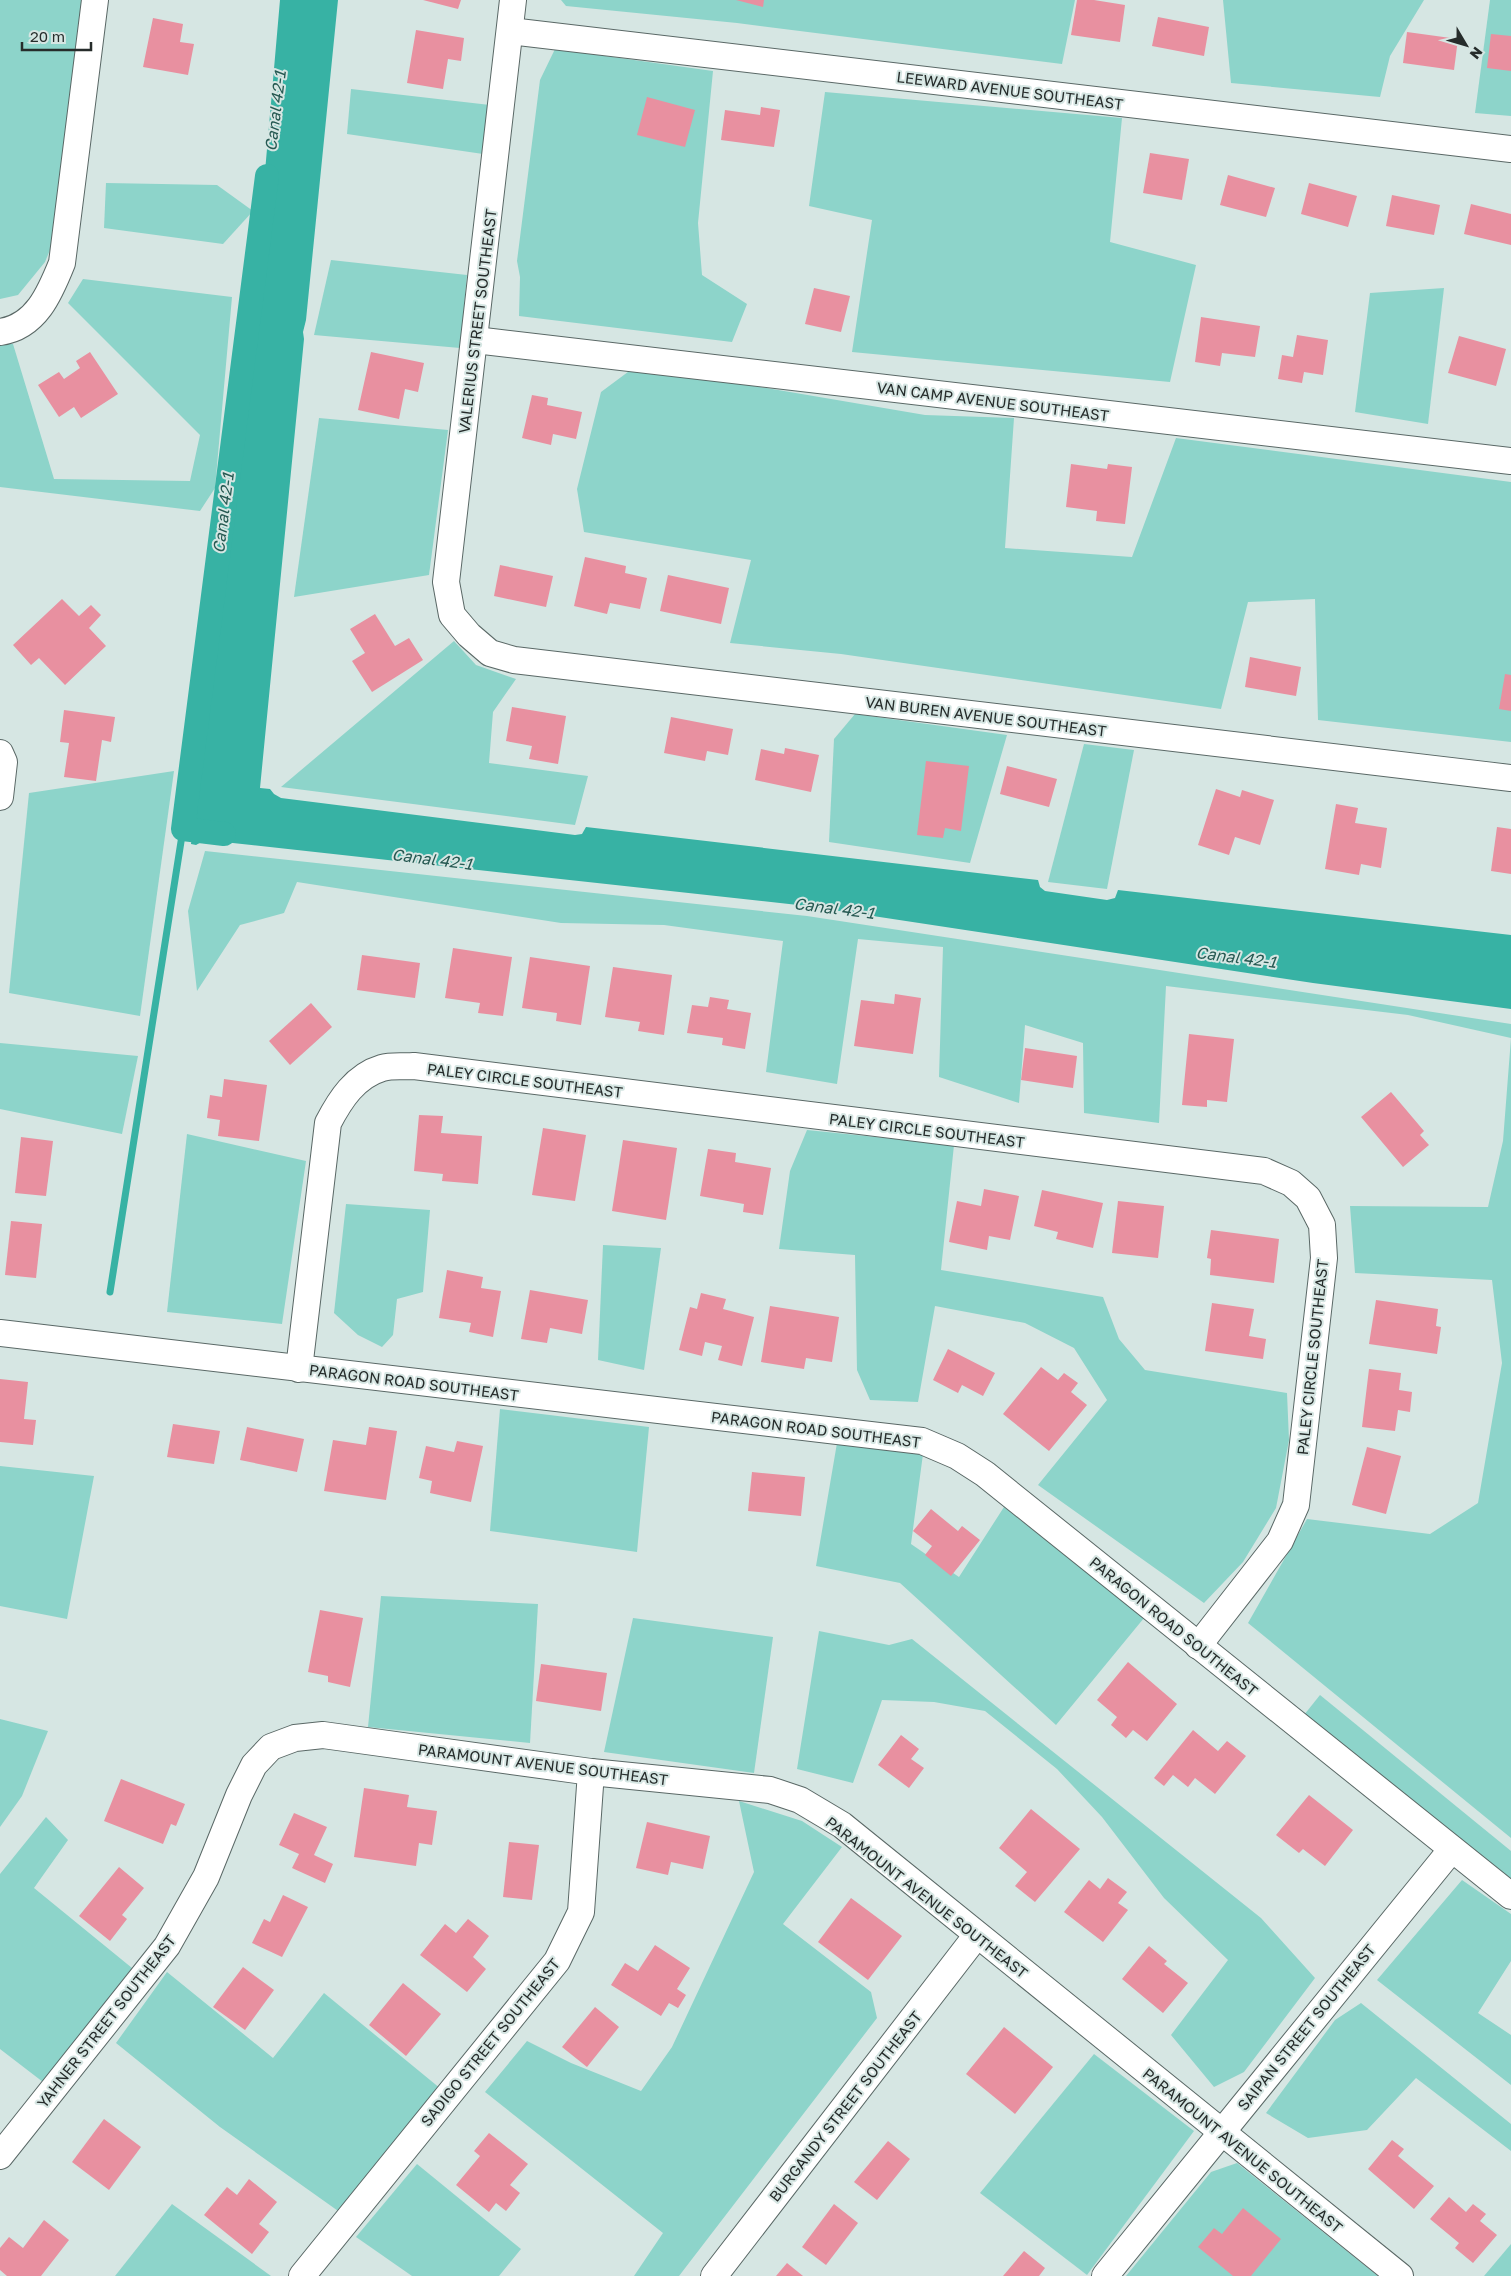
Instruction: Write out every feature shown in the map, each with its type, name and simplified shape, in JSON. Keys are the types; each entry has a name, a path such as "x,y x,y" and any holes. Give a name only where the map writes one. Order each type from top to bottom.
{"street":[{"path":"0,332 7,331 29,320 49,297 62,263 95,0"},
{"name":"VALERIUS STREET SOUTHEAST","path":"469,635 452,615 446,582 513,0"},
{"name":"LEEWARD AVENUE SOUTHEAST","path":"510,31 1511,149"},
{"name":"VAN CAMP AVENUE SOUTHEAST","path":"475,340 1511,462"},
{"name":"VAN BUREN AVENUE SOUTHEAST","path":"469,635 490,653 514,660 1511,778"},
{"path":"0,752 4,762 0,796"},
{"name":"PALEY CIRCLE SOUTHEAST","path":"299,1369 328,1123 338,1104 356,1082 383,1068 414,1066 1264,1171 1291,1183 1308,1198 1322,1225 1324,1258 1296,1505 1280,1541 1198,1646"},
{"name":"PARAGON ROAD SOUTHEAST","path":"0,1333 922,1441 957,1456 985,1474 1511,1896"},
{"name":"PARAMOUNT AVENUE SOUTHEAST","path":"271,1747 295,1738 323,1735 591,1772 770,1790 800,1800 842,1825 1400,2276"},
{"name":"YAHNER STREET SOUTHEAST","path":"0,2156 167,1946 206,1876 239,1795 254,1765 271,1747"},
{"name":"SADIGO STREET SOUTHEAST","path":"302,2276 557,1961 581,1912 591,1772"},
{"name":"SAIPAN STREET SOUTHEAST","path":"1105,2276 1220,2132 1452,1849"},
{"name":"BURGANDY STREET SOUTHEAST","path":"714,2276 977,1935"}],"shaded area":[{"path":"0,0 83,0 57,233 45,262 18,295 0,299"},
{"path":"561,0 1075,0 1062,64 737,23 566,6"},
{"path":"1223,0 1424,0 1390,56 1380,97 1231,83"},
{"path":"1490,0 1511,0 1511,116 1475,113"},
{"path":"555,49 713,71 698,223 702,275 747,304 732,342 519,316 520,277 517,261 540,80"},
{"path":"351,89 490,105 483,154 347,134"},
{"path":"825,92 1122,118 1110,242 1196,265 1170,382 852,352 872,220 809,206"},
{"path":"106,183 217,185 253,211 223,244 104,228"},
{"path":"331,260 467,275 460,348 314,335"},
{"path":"83,279 232,297 215,488 200,511 0,487 0,344 13,344 54,479 190,481 200,435 68,303"},
{"path":"1444,288 1428,424 1355,412 1370,293"},
{"path":"636,366 925,415 1014,418 1005,548 1132,557 1176,438 1511,482 1511,742 1318,720 1315,599 1248,602 1221,709 841,654 730,643 751,560 584,532 577,489 601,392"},
{"path":"319,418 448,430 429,575 294,597"},
{"path":"454,641 476,665 516,679 493,712 489,763 588,776 575,825 281,787"},
{"path":"855,714 1007,735 970,863 829,842 834,739"},
{"path":"1084,744 1134,750 1107,889 1048,882"},
{"path":"174,771 140,1016 9,993 29,793"},
{"path":"205,851 807,916 1511,1024 1511,1038 1408,1015 1166,986 1159,1123 1084,1113 1083,1043 1025,1025 1019,1103 939,1077 943,947 858,939 837,1084 766,1072 783,941 664,925 561,923 297,882 284,913 240,925 197,991 188,911"},
{"path":"1511,1038 1511,1838 1248,1623 1307,1519 1430,1534 1478,1503 1502,1363 1492,1280 1355,1273 1350,1206 1488,1207 1503,1141"},
{"path":"0,1043 138,1056 122,1134 0,1109"},
{"path":"807,1130 954,1145 941,1270 1103,1297 1119,1339 1145,1370 1287,1393 1289,1440 1276,1508 1243,1562 1204,1603 1038,1485 1107,1400 1074,1348 1025,1323 935,1306 918,1402 870,1400 857,1370 855,1255 779,1249 790,1171"},
{"path":"187,1134 306,1161 282,1324 167,1312"},
{"path":"346,1204 430,1210 423,1292 397,1299 393,1335 382,1347 358,1335 334,1313"},
{"path":"603,1245 661,1248 644,1370 598,1360"},
{"path":"500,1409 649,1427 637,1552 490,1531"},
{"path":"837,1443 923,1454 911,1544 959,1577 1004,1507 1144,1618 1056,1725 900,1583 816,1566"},
{"path":"0,1466 94,1476 67,1619 0,1606"},
{"path":"381,1596 538,1604 530,1743 368,1727"},
{"path":"633,1618 773,1637 754,1773 604,1752"},
{"path":"819,1631 889,1645 912,1639 1261,1918 1315,1978 1244,2072 1214,2087 1171,2035 1228,1960 1164,1898 1102,1817 1057,1769 985,1711 934,1702 882,1700 853,1783 797,1769"},
{"path":"1320,1695 1511,1851 1511,1879 1304,1715"},
{"path":"0,1719 48,1731 22,1796 0,1827"},
{"path":"739,1801 802,1821 842,1847 783,1924 871,1992 877,2018 679,2276 634,2276 663,2233 485,2092 527,2041 571,2063 641,2091 672,2047 754,1872"},
{"path":"46,1817 68,1840 34,1888 132,1968 43,2082 0,2049 0,1874"},
{"path":"1462,1880 1511,1914 1511,1961 1478,2013 1511,2035 1511,2085 1377,1980"},
{"path":"167,1972 273,2058 324,1993 441,2089 341,2213 220,2127 116,2043"},
{"path":"1361,2003 1511,2124 1511,2151 1416,2078 1367,2130 1308,2138 1266,2113 1335,2020"},
{"path":"1094,2054 1194,2131 1087,2275 980,2193"},
{"path":"1237,2163 1378,2276 1126,2276 1211,2172"},
{"path":"417,2164 521,2249 499,2276 412,2276 356,2237"},
{"path":"172,2204 271,2276 115,2276"},
{"path":"1511,2244 1511,2276 1484,2276"}],"water":[{"path":"280,0 338,0 306,320 303,332 304,339 260,788 270,789 281,798 575,835 582,834 586,827 1038,880 1040,887 1045,891 1107,900 1115,898 1118,890 1511,935 1511,1009 1313,983 807,906 205,840 196,845 191,844 261,219 264,212 262,206"}],"building":[{"path":"423,0 461,0 458,9"},
{"path":"736,0 764,0 763,7"},
{"path":"1077,0 1094,0 1125,5 1120,42 1071,35"},
{"path":"1158,17 1209,27 1204,56 1152,46"},
{"path":"153,18 183,24 180,42 194,44 188,75 143,67"},
{"path":"416,30 464,38 461,61 448,59 443,89 407,83"},
{"path":"1407,32 1458,39 1454,70 1403,63"},
{"path":"1491,34 1511,36 1511,71 1487,68"},
{"path":"647,97 695,110 685,147 637,135"},
{"path":"761,107 780,110 774,147 721,140 725,110 760,115"},
{"path":"1150,153 1189,159 1182,200 1143,193"},
{"path":"1228,175 1275,188 1266,217 1220,205"},
{"path":"1309,183 1357,196 1348,227 1301,214"},
{"path":"1392,195 1440,205 1434,235 1386,226"},
{"path":"1471,204 1511,214 1511,245 1464,234"},
{"path":"814,288 850,296 841,332 805,324"},
{"path":"1201,317 1260,326 1255,357 1222,353 1220,366 1195,362"},
{"path":"1297,335 1328,340 1323,375 1304,372 1302,383 1278,379 1282,355 1293,357"},
{"path":"1459,336 1506,349 1496,386 1448,373"},
{"path":"90,352 118,394 81,418 74,407 59,417 38,385 59,372 64,379 80,368 76,361"},
{"path":"371,352 424,363 418,392 405,389 399,419 358,410"},
{"path":"532,395 548,398 547,405 582,412 576,439 553,434 551,445 522,438"},
{"path":"1071,464 1107,469 1108,464 1132,467 1125,524 1096,521 1097,511 1066,507"},
{"path":"585,557 626,566 625,573 647,578 640,609 610,603 607,614 574,606"},
{"path":"500,565 553,576 546,607 494,596"},
{"path":"668,575 729,588 721,624 660,611"},
{"path":"62,599 79,616 91,605 101,615 89,628 106,646 65,685 39,658 31,665 13,645"},
{"path":"375,614 395,646 409,638 423,660 372,692 352,661 365,653 350,629"},
{"path":"1250,657 1301,667 1296,696 1245,687"},
{"path":"1505,674 1511,675 1511,711 1499,709"},
{"path":"512,707 566,716 558,764 529,759 532,746 506,741"},
{"path":"64,710 115,717 111,742 102,740 96,781 64,777 69,743 60,742"},
{"path":"671,717 733,729 728,755 707,751 705,761 664,753"},
{"path":"785,748 819,755 811,792 755,780 761,749 784,754"},
{"path":"926,761 969,766 961,831 945,828 943,838 917,835"},
{"path":"1007,766 1057,779 1049,807 1000,794"},
{"path":"1216,789 1240,797 1242,790 1274,800 1260,845 1235,837 1229,855 1198,845"},
{"path":"1336,804 1358,808 1355,823 1387,828 1381,868 1361,864 1359,875 1325,869"},
{"path":"1497,827 1511,829 1511,874 1491,871"},
{"path":"453,948 512,957 503,1016 478,1013 480,1003 445,998"},
{"path":"362,955 420,963 415,998 357,990"},
{"path":"530,957 590,966 581,1025 556,1021 557,1013 522,1008"},
{"path":"613,967 672,975 664,1035 638,1031 640,1022 605,1017"},
{"path":"895,994 921,998 913,1054 854,1046 861,1000 894,1004"},
{"path":"710,997 729,1000 727,1009 751,1013 745,1049 722,1045 723,1038 687,1033 692,1005 708,1007"},
{"path":"311,1003 332,1027 290,1065 269,1041"},
{"path":"1189,1034 1234,1039 1227,1102 1207,1100 1207,1107 1182,1105"},
{"path":"1025,1048 1077,1056 1073,1088 1021,1080"},
{"path":"224,1079 267,1085 259,1141 218,1136 220,1120 207,1118 210,1095 222,1097"},
{"path":"1391,1092 1424,1131 1420,1135 1429,1145 1403,1167 1361,1117"},
{"path":"419,1115 443,1116 441,1133 482,1136 478,1184 442,1181 443,1174 414,1171"},
{"path":"543,1128 586,1135 575,1201 532,1195"},
{"path":"21,1137 53,1141 46,1196 15,1193"},
{"path":"623,1140 677,1148 666,1220 612,1211"},
{"path":"708,1149 736,1153 735,1162 771,1168 763,1215 743,1212 744,1204 700,1196"},
{"path":"984,1189 1019,1196 1010,1240 989,1236 987,1250 949,1242 957,1201 981,1206"},
{"path":"1042,1190 1103,1203 1093,1248 1056,1239 1058,1232 1034,1226"},
{"path":"1118,1201 1164,1206 1158,1258 1112,1253"},
{"path":"11,1221 42,1224 36,1278 5,1275"},
{"path":"1211,1230 1279,1239 1274,1283 1210,1275 1211,1259 1207,1258"},
{"path":"447,1270 483,1277 481,1288 501,1291 493,1337 469,1332 471,1323 439,1318"},
{"path":"530,1290 588,1300 582,1334 550,1328 547,1343 521,1339"},
{"path":"701,1293 726,1299 723,1309 754,1317 742,1366 718,1360 722,1346 705,1342 702,1356 679,1350 690,1307 697,1309"},
{"path":"1376,1300 1438,1309 1436,1326 1441,1327 1437,1354 1369,1344"},
{"path":"1212,1303 1254,1309 1249,1336 1266,1339 1263,1359 1205,1351"},
{"path":"770,1306 839,1317 832,1362 806,1358 804,1369 761,1362"},
{"path":"948,1349 995,1373 983,1396 962,1385 958,1393 933,1380"},
{"path":"1041,1367 1058,1380 1064,1373 1078,1383 1071,1392 1087,1405 1049,1451 1003,1414"},
{"path":"1369,1369 1401,1373 1399,1390 1412,1392 1410,1412 1398,1410 1395,1431 1362,1427"},
{"path":"0,1379 28,1382 24,1419 36,1420 33,1445 0,1442"},
{"path":"173,1424 220,1431 214,1464 167,1457"},
{"path":"247,1427 304,1439 297,1472 240,1460"},
{"path":"369,1427 397,1431 386,1500 324,1491 333,1440 366,1445"},
{"path":"457,1441 483,1446 471,1502 430,1493 432,1481 419,1478 426,1446 454,1452"},
{"path":"1367,1447 1401,1456 1386,1514 1352,1505"},
{"path":"752,1472 805,1477 801,1516 748,1511"},
{"path":"931,1509 958,1531 962,1526 980,1540 951,1576 925,1555 932,1546 913,1531"},
{"path":"320,1610 363,1618 350,1687 328,1682 328,1676 308,1672"},
{"path":"1128,1662 1177,1704 1147,1741 1133,1730 1126,1738 1111,1725 1117,1717 1097,1700"},
{"path":"541,1664 607,1673 601,1711 536,1701"},
{"path":"1193,1730 1218,1751 1227,1741 1246,1756 1215,1794 1195,1778 1188,1787 1173,1775 1164,1786 1154,1778"},
{"path":"901,1735 919,1749 911,1759 924,1768 909,1788 878,1765"},
{"path":"121,1779 185,1804 176,1826 171,1824 163,1844 104,1821"},
{"path":"364,1788 409,1795 407,1807 437,1811 432,1845 419,1843 416,1866 354,1857"},
{"path":"1309,1795 1353,1830 1325,1866 1303,1849 1299,1853 1276,1835"},
{"path":"1031,1809 1080,1849 1035,1902 1015,1886 1027,1872 999,1848"},
{"path":"294,1813 327,1827 314,1855 333,1864 325,1883 292,1868 299,1854 279,1845"},
{"path":"647,1822 710,1836 703,1869 671,1862 668,1875 636,1868"},
{"path":"509,1842 539,1845 532,1900 503,1897"},
{"path":"119,1867 144,1888 122,1915 127,1919 110,1941 79,1916"},
{"path":"1108,1878 1127,1892 1118,1903 1128,1910 1103,1942 1064,1912 1089,1880 1100,1889"},
{"path":"283,1895 308,1907 282,1957 252,1943 264,1919 270,1922"},
{"path":"851,1898 902,1936 868,1980 818,1942"},
{"path":"468,1919 489,1936 473,1957 486,1969 467,1992 420,1955 445,1924 456,1933"},
{"path":"655,1945 690,1968 677,1989 686,1995 678,2008 669,2003 661,2016 611,1985 625,1963 638,1971"},
{"path":"1149,1946 1167,1961 1164,1964 1188,1983 1163,2013 1122,1979"},
{"path":"243,1967 274,1990 245,2030 213,2007"},
{"path":"403,1983 441,2014 406,2056 369,2025"},
{"path":"595,2007 619,2027 587,2067 562,2047"},
{"path":"1004,2027 1053,2067 1015,2114 966,2074"},
{"path":"104,2119 141,2147 109,2190 72,2162"},
{"path":"489,2133 528,2164 510,2185 520,2193 506,2211 496,2203 489,2212 456,2185 480,2156 474,2151"},
{"path":"1392,2140 1404,2149 1398,2156 1434,2186 1414,2209 1368,2169"},
{"path":"888,2141 910,2159 877,2200 854,2182"},
{"path":"249,2179 277,2202 259,2224 269,2232 252,2254 204,2215 227,2187 237,2195"},
{"path":"1449,2197 1466,2212 1473,2204 1486,2214 1480,2221 1497,2235 1473,2263 1455,2248 1459,2243 1430,2219"},
{"path":"834,2204 858,2223 826,2265 802,2247"},
{"path":"1243,2208 1281,2239 1251,2276 1233,2276 1198,2247 1214,2228 1222,2234"},
{"path":"44,2220 69,2240 41,2276 7,2276 0,2270 0,2248 9,2237 23,2248"},
{"path":"1024,2251 1045,2268 1039,2276 1003,2276"},
{"path":"787,2263 803,2276 776,2276"}],"waterway":[{"name":"Canal 42-1","path":"224,834 183,829 267,176"},
{"path":"110,1292 183,829"}]}
